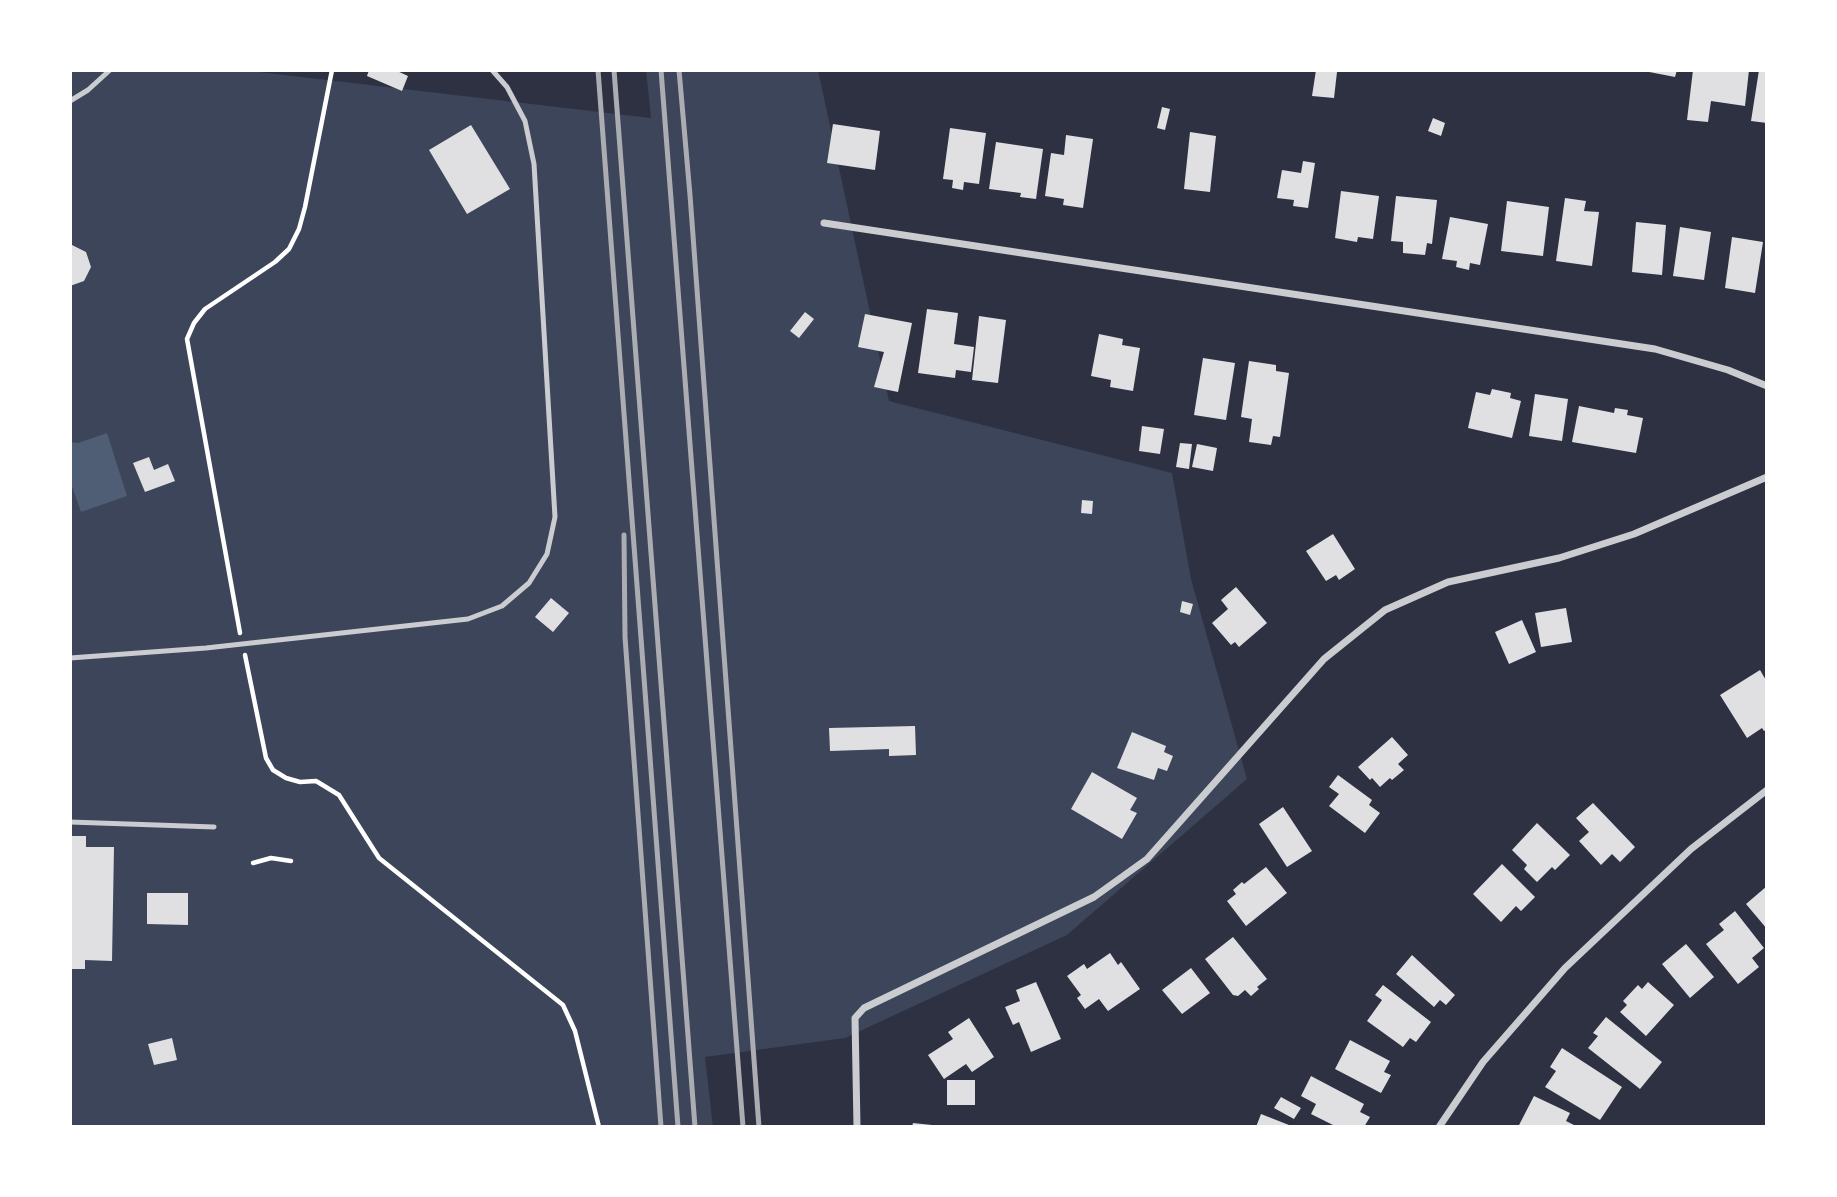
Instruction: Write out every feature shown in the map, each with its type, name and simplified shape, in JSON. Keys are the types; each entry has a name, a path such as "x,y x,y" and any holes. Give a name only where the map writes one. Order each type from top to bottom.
{"street":[{"path":"824,223 1655,349 1728,370 1767,386"},
{"path":"857,1127 855,1018 864,1008 1094,897 1147,859 1324,659 1385,610 1448,582 1559,558 1634,534 1767,477"},
{"path":"1439,1127 1483,1062 1565,968 1691,849 1767,790"}],"lane":[{"path":"70,101 89,90 110,70"},
{"path":"70,658 206,648 468,619 502,606 529,583 547,554 555,517 534,164 524,121 507,88 492,70"},
{"path":"70,822 214,827"}],"path":[{"path":"237,616 187,339 194,323 205,309 275,262 289,249 299,229 305,207 332,70"},
{"path":"248,673 266,758 274,770 286,778 300,782 316,781 339,795 379,858 563,1005 575,1031 599,1127"},
{"path":"253,863 271,858 291,861"}],"shaded area":[{"path":"70,70 242,70 651,118 646,70 818,70 889,401 1172,473 1191,579 1247,779 1067,935 845,1038 705,1057 713,1127 70,1127"},
{"path":"107,433 127,496 81,512 70,481 70,442 78,443"}],"building":[{"path":"369,70 395,70 408,76 402,91 367,76"},
{"path":"1316,70 1337,72 1334,98 1312,96"},
{"path":"1639,70 1677,70 1675,77"},
{"path":"1693,70 1749,70 1745,106 1711,101 1708,122 1687,120"},
{"path":"1759,70 1767,70 1767,123 1751,121"},
{"path":"1162,107 1170,109 1165,130 1157,128"},
{"path":"1433,118 1445,123 1441,136 1428,131"},
{"path":"833,124 880,131 875,170 827,163"},
{"path":"471,125 510,189 467,214 429,150"},
{"path":"950,128 986,133 979,184 964,182 963,190 952,188 953,180 943,179"},
{"path":"1190,132 1216,136 1210,192 1184,189"},
{"path":"1066,135 1093,139 1083,208 1063,205 1064,199 1045,196 1051,153 1064,155"},
{"path":"996,142 1043,149 1036,199 1020,197 1021,193 989,189"},
{"path":"1303,161 1315,163 1308,208 1293,206 1294,200 1277,198 1282,170 1301,173"},
{"path":"1341,191 1379,196 1373,239 1358,237 1357,242 1335,238"},
{"path":"1396,196 1437,200 1432,244 1427,243 1425,255 1403,253 1403,242 1391,241"},
{"path":"1565,198 1586,201 1584,211 1599,212 1592,266 1556,261"},
{"path":"1507,201 1549,207 1543,256 1501,251"},
{"path":"1450,217 1488,224 1480,265 1470,263 1469,270 1456,267 1457,261 1442,259"},
{"path":"1636,222 1666,225 1662,275 1632,272"},
{"path":"1680,227 1711,232 1704,280 1673,276"},
{"path":"1732,237 1763,242 1755,293 1725,288"},
{"path":"70,246 86,252 91,267 84,281 70,286"},
{"path":"927,309 958,313 954,344 974,347 971,372 956,370 955,378 918,373"},
{"path":"805,312 814,319 799,338 790,331"},
{"path":"865,314 912,323 898,392 874,387 884,352 858,347"},
{"path":"979,316 1006,320 998,383 972,380"},
{"path":"1099,334 1123,339 1122,345 1140,348 1133,391 1110,387 1111,380 1091,376"},
{"path":"1203,358 1235,363 1226,420 1194,415"},
{"path":"1249,361 1276,365 1276,371 1289,373 1280,437 1273,436 1271,445 1249,442 1252,419 1241,417"},
{"path":"1492,389 1511,393 1510,398 1521,401 1512,438 1468,428 1476,392 1490,395"},
{"path":"1535,394 1568,399 1562,441 1529,436"},
{"path":"1579,406 1614,413 1615,408 1628,410 1627,415 1643,418 1636,453 1572,442"},
{"path":"1142,426 1164,429 1160,454 1139,451"},
{"path":"1180,443 1192,444 1189,469 1176,467"},
{"path":"1197,444 1217,448 1213,471 1192,467"},
{"path":"149,457 154,470 168,464 175,481 145,492 133,463"},
{"path":"1082,500 1093,501 1092,514 1081,513"},
{"path":"1333,534 1355,569 1339,580 1336,575 1326,581 1306,551"},
{"path":"1236,587 1267,623 1239,647 1235,642 1231,645 1212,623 1228,609 1221,600"},
{"path":"551,598 569,613 553,632 535,617"},
{"path":"1182,601 1193,604 1190,615 1180,612"},
{"path":"1566,608 1572,642 1541,647 1535,613"},
{"path":"1522,620 1536,652 1509,664 1495,632"},
{"path":"1760,670 1767,682 1767,729 1764,731 1762,728 1747,738 1720,695"},
{"path":"915,726 916,755 889,756 889,749 830,751 829,728"},
{"path":"1132,732 1166,746 1164,752 1173,756 1167,771 1158,768 1154,780 1117,768"},
{"path":"1392,737 1408,755 1398,764 1404,770 1380,787 1358,767"},
{"path":"1092,772 1137,798 1130,810 1137,813 1122,839 1071,809"},
{"path":"1338,775 1372,800 1369,805 1380,813 1365,833 1329,806 1339,794 1329,787"},
{"path":"1593,803 1635,847 1620,862 1612,854 1601,865 1579,841 1589,832 1576,818"},
{"path":"1283,807 1312,851 1287,867 1259,824"},
{"path":"1537,823 1570,855 1555,870 1552,867 1537,882 1524,869 1527,865 1512,850"},
{"path":"70,836 86,836 86,847 114,847 112,961 85,960 85,969 70,969"},
{"path":"1502,864 1535,897 1521,911 1516,906 1501,922 1473,894"},
{"path":"1266,867 1287,893 1246,926 1227,901 1236,894 1233,890 1242,882 1244,884"},
{"path":"1767,886 1767,929 1746,904"},
{"path":"147,893 188,893 188,925 147,924"},
{"path":"1735,911 1764,948 1752,958 1759,967 1738,984 1706,944 1724,930 1719,924"},
{"path":"1233,937 1267,979 1251,996 1245,990 1238,996 1233,995 1205,959"},
{"path":"1686,944 1714,977 1690,998 1662,964"},
{"path":"1110,953 1118,965 1121,962 1140,989 1108,1011 1099,999 1085,1009 1077,998 1081,995 1067,976 1084,964 1087,969"},
{"path":"1412,955 1455,995 1446,1005 1440,1000 1434,1007 1396,974"},
{"path":"1191,968 1210,993 1182,1014 1162,990"},
{"path":"1036,982 1061,1039 1031,1052 1019,1022 1013,1025 1005,1007 1020,1001 1016,990"},
{"path":"1648,982 1674,1005 1646,1036 1620,1012 1627,1005 1623,1001 1638,985 1642,989"},
{"path":"1383,985 1431,1022 1416,1042 1410,1038 1403,1047 1367,1021 1382,1000 1375,995"},
{"path":"1606,1017 1662,1062 1640,1089 1588,1048 1598,1036 1593,1033"},
{"path":"969,1018 994,1057 972,1072 966,1064 944,1079 928,1055 953,1039 948,1032"},
{"path":"172,1038 177,1060 154,1065 148,1044"},
{"path":"1350,1040 1390,1061 1384,1072 1391,1075 1381,1093 1335,1069"},
{"path":"1562,1048 1622,1087 1600,1120 1545,1087 1556,1071 1550,1067"},
{"path":"1311,1076 1364,1104 1360,1112 1370,1117 1364,1127 1337,1127 1311,1114 1316,1104 1301,1096"},
{"path":"947,1080 975,1080 975,1105 947,1105"},
{"path":"1534,1096 1570,1113 1566,1121 1578,1127 1518,1127"},
{"path":"1281,1097 1301,1108 1294,1119 1274,1108"},
{"path":"1261,1114 1294,1127 1256,1127"},
{"path":"913,1123 932,1125 932,1127 912,1127"}],"railway":[{"path":"598,70 678,1127"},
{"path":"614,70 695,1127"},
{"path":"661,70 743,1127"},
{"path":"679,70 759,1127"},
{"path":"624,535 625,637 661,1127"}]}
